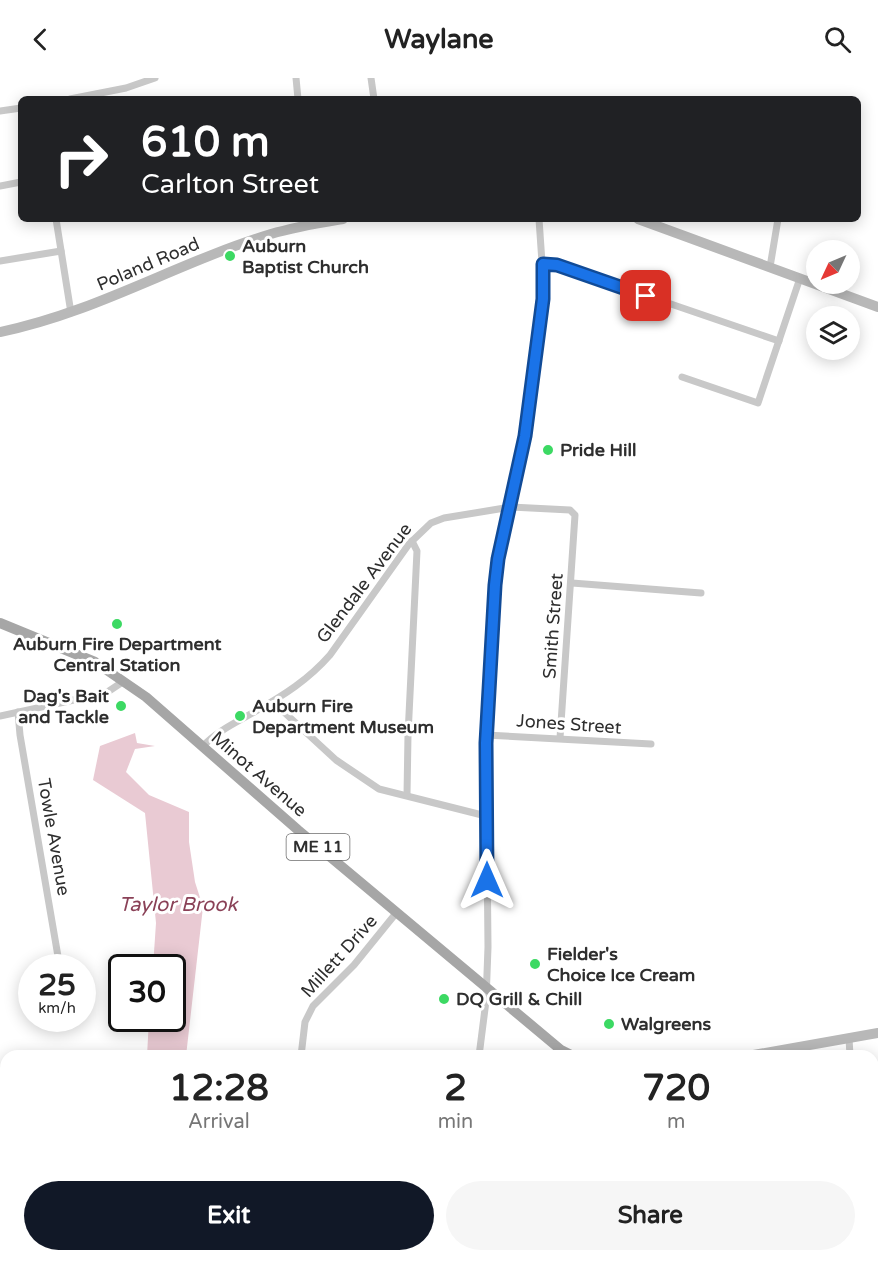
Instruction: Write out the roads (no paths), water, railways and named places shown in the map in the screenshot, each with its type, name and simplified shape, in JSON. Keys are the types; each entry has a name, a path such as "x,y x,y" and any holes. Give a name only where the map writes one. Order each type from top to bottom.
{"main road":[{"name":"Minot Avenue","path":"0,623 82,656 124,681 559,1050"}],"street":[{"path":"85,96 126,88 155,78"},
{"path":"296,78 298,96"},
{"path":"371,78 374,96"},
{"path":"0,111 18,108"},
{"path":"0,186 18,183"},
{"path":"56,222 71,313"},
{"name":"Poland Road","path":"0,332 27,327 71,313 240,245 314,222"},
{"path":"480,1050 488,947 486,735 495,585 498,559 521,460 543,299 539,222"},
{"path":"646,222 878,307"},
{"path":"770,267 778,222"},
{"path":"0,261 61,251"},
{"path":"543,264 557,265 779,341"},
{"path":"682,377 758,403 800,278"},
{"name":"Glendale Avenue","path":"202,747 219,731 273,702 308,678 330,655 412,541 424,528 438,519 511,507 570,510 575,515"},
{"name":"Smith Street","path":"560,738 575,515"},
{"path":"407,795 417,551 412,541"},
{"path":"572,583 701,593"},
{"path":"0,716 106,693 124,681"},
{"path":"273,702 349,770 379,789 387,793 407,795 486,816"},
{"name":"Towle Avenue","path":"18,712 58,954"},
{"name":"Jones Street","path":"486,735 651,744"},
{"name":"Millett Drive","path":"302,1050 305,1022 313,1006 354,965 397,912"},
{"path":"782,1050 878,1033"},
{"path":"849,1038 850,1050"}],"water":[{"name":"Taylor Brook","path":"135,733 137,743 155,746 135,749 126,772 149,795 189,812 189,842 195,882 203,907 187,1050 147,1050 148,1032 186,1032 186,954 154,954 156,923 145,813 93,780 100,746"}],"place":[{"name":"Auburn Baptist Church","path":"230,256"},
{"name":"Pride Hill","path":"548,450"},
{"name":"Auburn Fire Department Central Station","path":"117,624"},
{"name":"Dag's Bait and Tackle","path":"121,706"},
{"name":"Auburn Fire Department Museum","path":"240,716"},
{"name":"Fielder's Choice Ice Cream","path":"535,964"},
{"name":"DQ Grill & Chill","path":"444,999"},
{"name":"Walgreens","path":"609,1024"}]}
